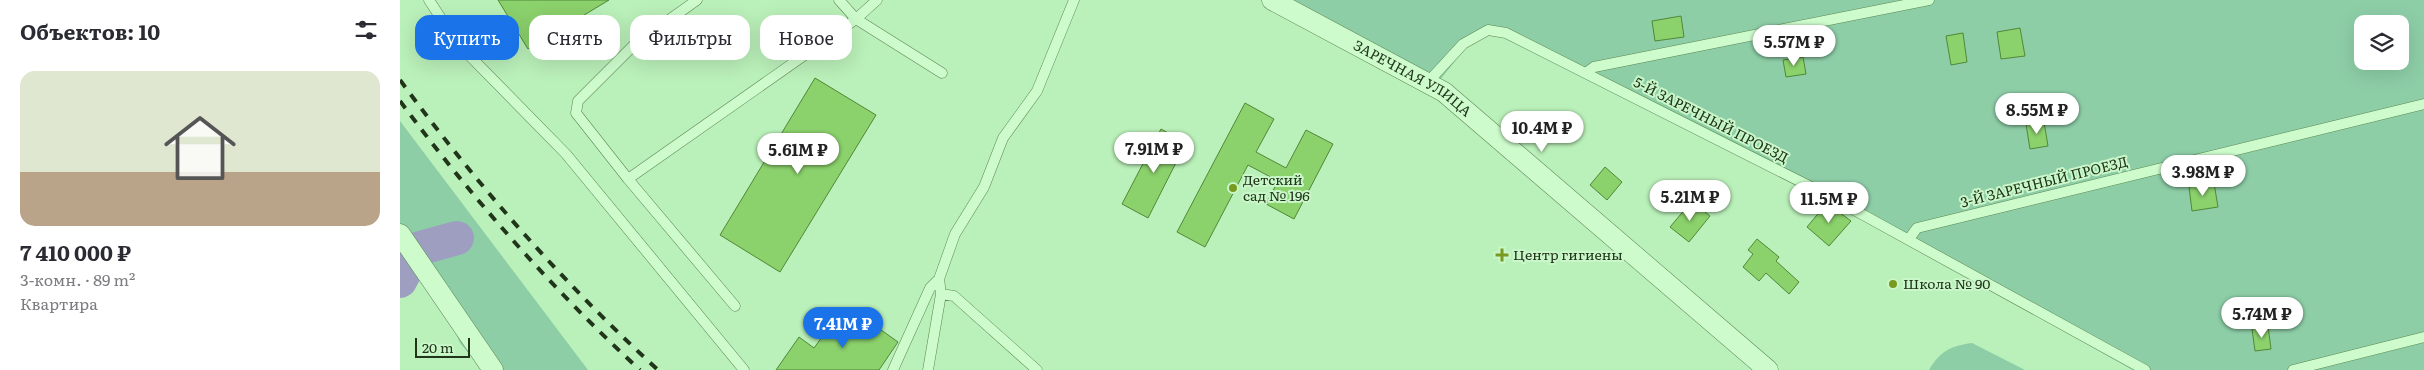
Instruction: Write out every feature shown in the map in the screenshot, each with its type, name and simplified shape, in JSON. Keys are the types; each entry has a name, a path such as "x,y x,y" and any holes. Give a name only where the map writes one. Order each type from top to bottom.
{"street":[{"name":"ЗАРЕЧНАЯ УЛИЦА","path":"1272,0 1428,82 1451,99 1768,370"},
{"path":"400,234 493,370"}],"lane":[{"path":"428,0 456,43 566,154 744,370"},
{"path":"698,0 635,44 578,102 576,113 628,179 735,306"},
{"path":"839,0 856,19 942,73"},
{"path":"628,179 856,19 877,0"},
{"path":"893,370 930,288 939,279 955,234 984,187 1003,138 1037,92 1074,0"},
{"path":"1587,72 1594,67 1929,0"},
{"name":"5-Й ЗАРЕЧНЫЙ ПРОЕЗД","path":"1428,82 1463,44 1488,30 1506,33 1587,72 1909,239 2145,370"},
{"name":"3-Й ЗАРЕЧНЫЙ ПРОЕЗД","path":"1909,239 1917,228 2424,104"},
{"path":"928,370 941,294 939,279"},
{"path":"941,294 954,296 1037,370"},
{"path":"2293,370 2424,337"}],"green space":[{"path":"1293,0 2424,0 2424,370 2133,370 1860,217 1503,37 1488,34 1467,46 1440,80"},
{"path":"400,121 588,370 483,370 460,343 448,315 400,249"},
{"path":"1972,343 2025,370 1929,370 1942,354 1952,348"}],"building":[{"path":"498,0 609,0 584,15 529,15 528,49 519,34 519,15 507,15"},
{"path":"1681,16 1684,37 1655,41 1652,21"},
{"path":"2020,28 2025,56 2001,59 1997,32"},
{"path":"1963,33 1967,62 1951,65 1946,36"},
{"path":"1803,57 1806,74 1786,77 1783,60"},
{"path":"815,78 876,115 780,272 720,235"},
{"path":"1245,103 1274,119 1256,152 1286,168 1306,130 1333,144 1294,219 1266,204 1278,181 1248,165 1205,247 1177,232"},
{"path":"2044,122 2048,146 2030,149 2026,124"},
{"path":"1161,129 1186,143 1148,218 1122,204"},
{"path":"1605,167 1622,182 1607,200 1590,185"},
{"path":"2214,183 2218,207 2192,211 2189,187"},
{"path":"1692,201 1710,216 1689,242 1670,227"},
{"path":"1827,203 1851,221 1829,246 1807,227"},
{"path":"1757,239 1779,257 1776,261 1799,282 1789,294 1766,273 1759,281 1743,267 1753,254 1748,250"},
{"path":"838,315 853,326 860,315 898,342 879,370 776,370 799,337 814,348"},
{"path":"2268,326 2271,349 2255,351 2252,329"}],"waterway":[{"path":"400,281 417,249 457,238"}],"railway":[{"path":"400,80 490,195 554,267 658,370"},
{"path":"400,101 455,172 544,275 640,370"}],"place":[{"name":"Детский сад № 196","path":"1233,188"},
{"name":"Центр гигиены","path":"1502,255"},
{"name":"Школа № 90","path":"1893,284"}]}
